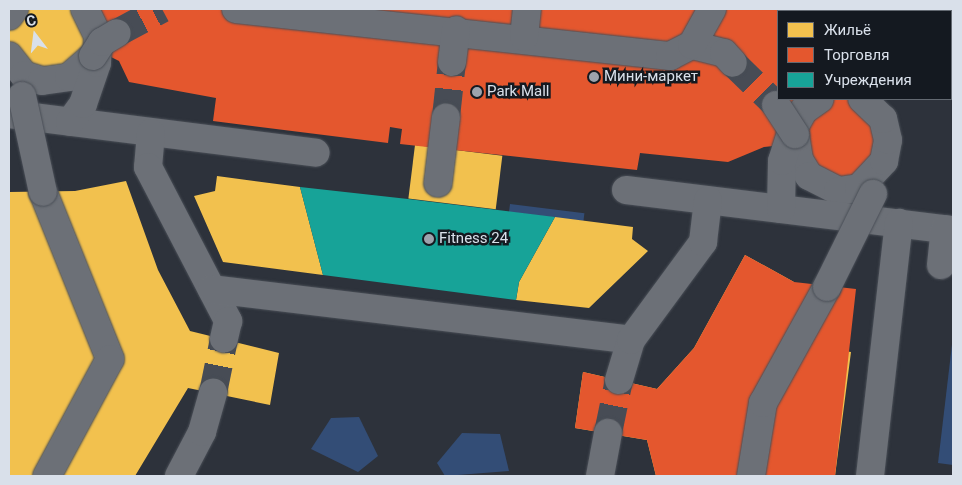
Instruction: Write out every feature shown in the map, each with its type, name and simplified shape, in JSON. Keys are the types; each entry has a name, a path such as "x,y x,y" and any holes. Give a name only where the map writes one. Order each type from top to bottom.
{"lane":[{"path":"9,16 14,9"},
{"path":"70,122 91,85 103,46 86,9"},
{"path":"236,9 387,16 456,30 670,56 692,45 712,9"},
{"path":"524,37 527,9"},
{"path":"452,62 456,30"},
{"path":"692,45 724,53 733,63"},
{"path":"14,84 59,79 74,74 103,46"},
{"path":"14,84 70,122 316,153"},
{"path":"14,84 43,192 110,358 47,476"},
{"path":"781,209 782,161 791,133 804,110 819,100"},
{"path":"751,476 763,403 827,287 884,161 888,140 883,119 863,100"},
{"path":"776,105 795,134 803,167 827,187 850,190 874,185"},
{"path":"438,183 446,117"},
{"path":"152,133 148,167 228,321 224,339"},
{"path":"626,190 899,223 942,223 941,264"},
{"path":"619,380 631,340 703,242 708,200"},
{"path":"870,476 899,223"},
{"path":"212,290 631,340"},
{"path":"179,476 202,432 213,393"},
{"path":"600,476 608,433"}],"shaded area":[{"path":"510,204 584,213 583,221 509,212"},
{"path":"953,336 953,465 938,463"},
{"path":"359,417 378,456 358,472 311,449 331,418"},
{"path":"462,433 500,434 509,471 445,476 437,463"}],"building: Жильё":[{"path":"9,9 99,9 72,90 36,94 9,78"},
{"path":"112,9 173,9 180,28 270,44 702,90 719,85 764,9 828,9 777,10 777,100 733,148 133,81 123,64"},
{"path":"415,145 502,156 496,209 408,199"},
{"path":"217,176 300,187 323,275 223,262 194,196 215,191"},
{"path":"126,181 158,270 190,331 279,353 270,405 188,388 135,476 9,476 9,192 75,191"},
{"path":"555,217 633,227 632,239 648,251 589,308 516,300 519,282"},
{"path":"745,255 794,282 729,388 696,433 704,476 656,476 647,440 575,428 583,372 657,389 694,348"},
{"path":"816,347 851,352 835,476 782,476 795,382 811,384"}],"building: Торговля":[{"name":"Park Mall","path":"99,9 904,9 777,10 777,100 880,100 890,110 864,194 783,145 764,147 728,162 640,153 637,170 400,144 402,129 390,127 388,143 213,121 216,98 129,82 119,61 103,53"},
{"path":"745,255 794,282 856,289 835,476 656,476 647,440 575,428 583,372 657,389 694,348"}],"building: Учреждения":[{"name":"Fitness 24","path":"300,187 555,217 519,282 516,300 323,275"}],"tunnel":[{"path":"117,33 162,9"},
{"path":"446,117 452,62"},
{"path":"733,63 776,105"},
{"path":"213,393 224,339"},
{"path":"608,433 619,380"}],"place":[{"name":"Мини-маркет","path":"594,77"},
{"name":"Park Mall","path":"477,92"},
{"name":"Fitness 24","path":"429,239"}]}
